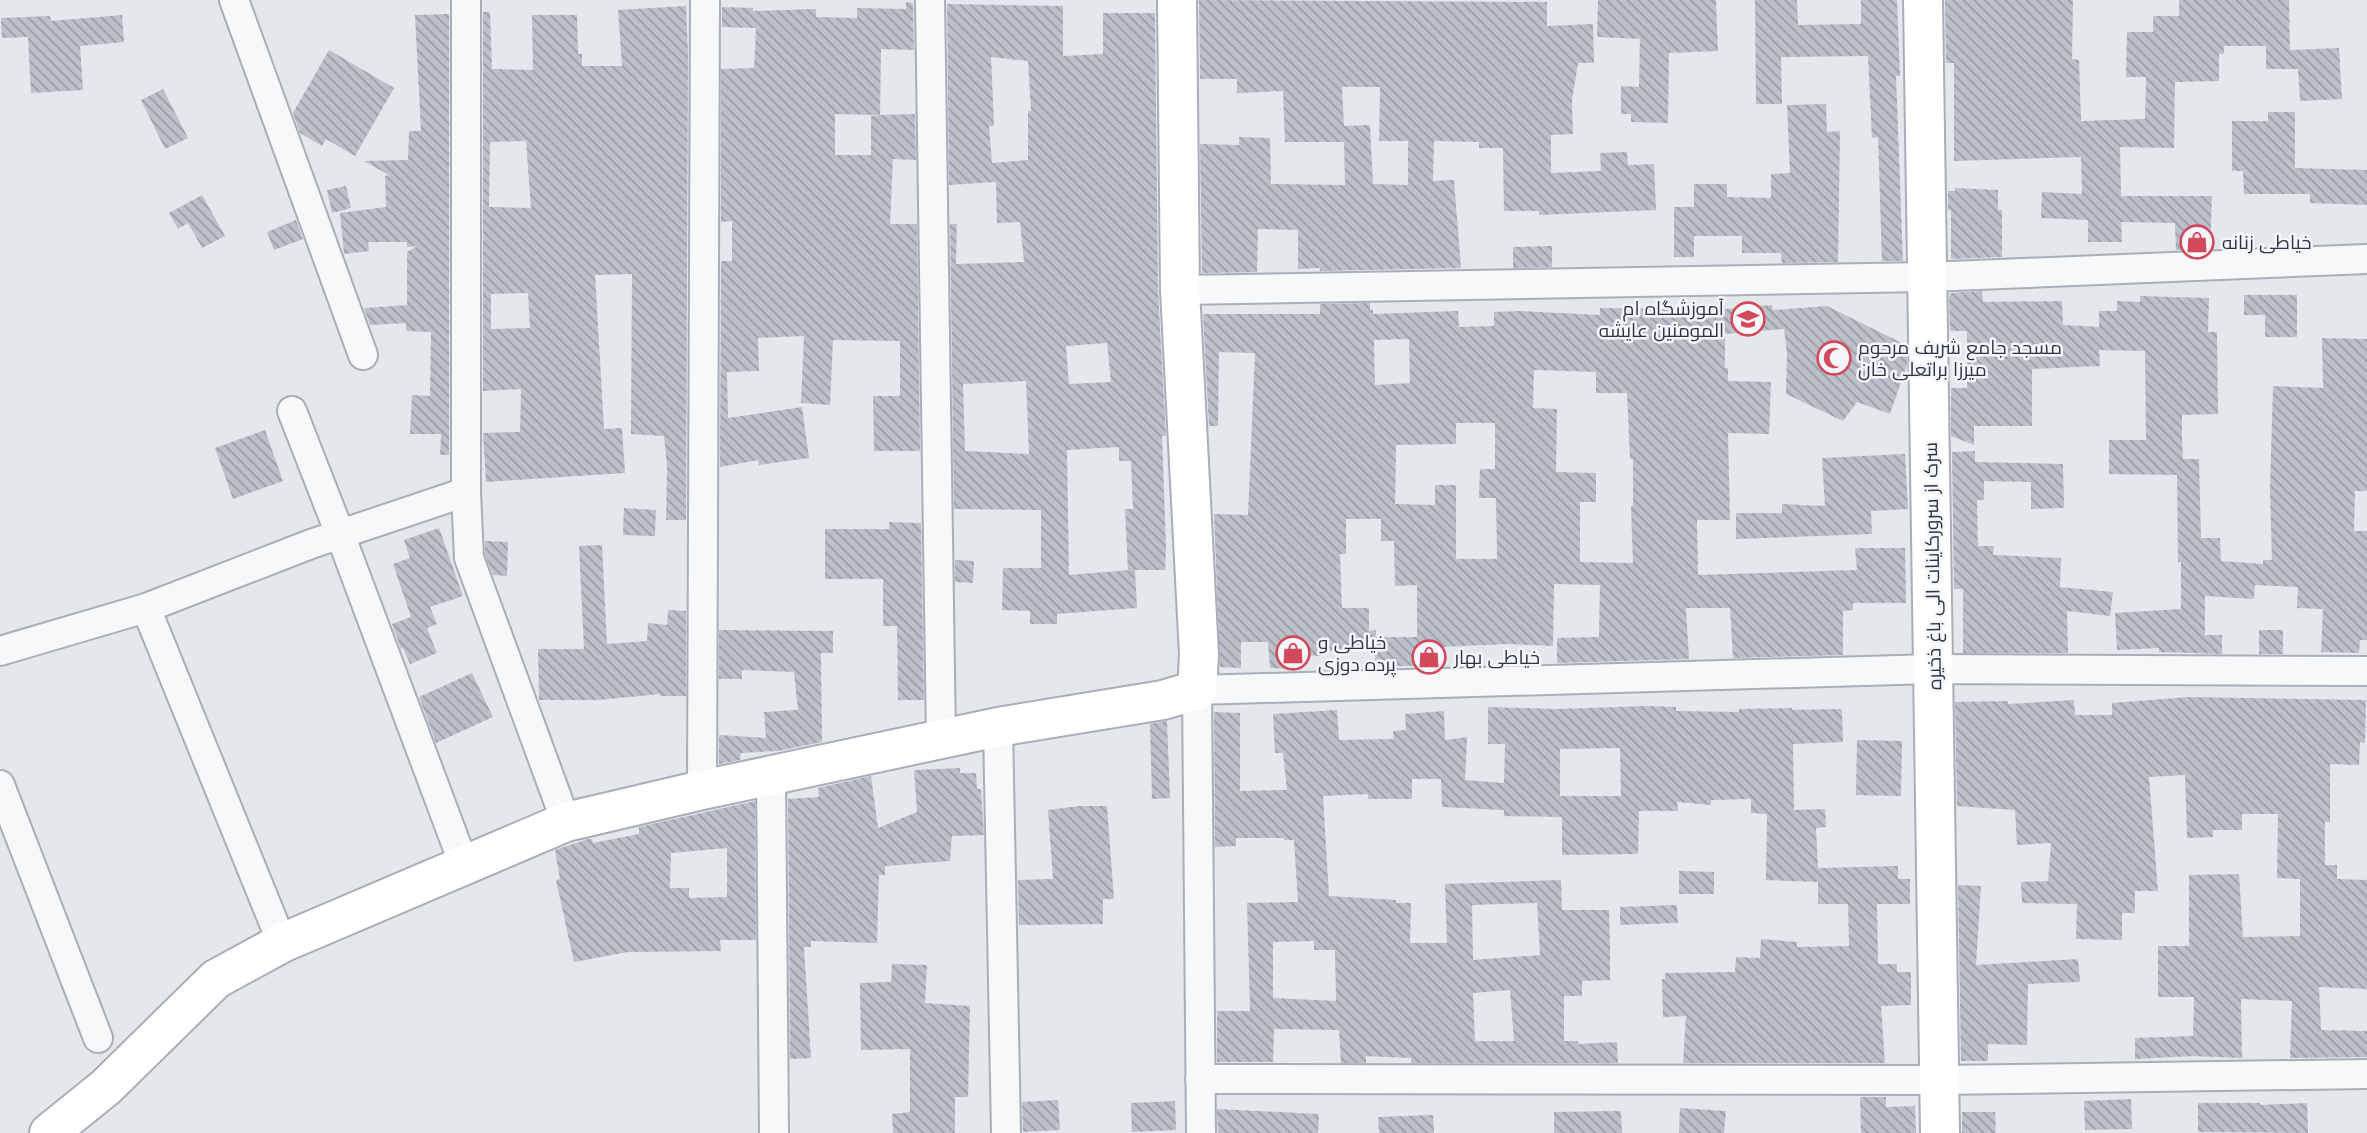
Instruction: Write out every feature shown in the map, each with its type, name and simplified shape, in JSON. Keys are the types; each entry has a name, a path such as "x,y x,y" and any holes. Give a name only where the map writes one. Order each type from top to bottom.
{"street":[{"path":"234,0 363,355"},
{"path":"466,0 466,492 469,558 566,822"},
{"path":"702,790 705,0"},
{"path":"930,0 941,740"},
{"path":"1177,0 1180,290 1199,655 1197,690 1201,1133"},
{"name":"سرک از سرورکاینات الی باغ ذخیره","path":"1923,0 1940,1133"},
{"path":"1180,290 1927,277 2367,260"},
{"path":"292,411 464,866"},
{"path":"0,651 146,608 340,534 466,492"},
{"path":"146,608 282,943"},
{"path":"49,1133 106,1087 216,979 282,943 566,822 998,727 1163,700 1197,690 1933,669 2367,671"},
{"path":"998,727 1006,1133"},
{"path":"771,775 774,1133"},
{"path":"0,785 98,1038"},
{"path":"1200,1079 1939,1080 2367,1074"}],"building":[{"path":"1199,0 1547,2 1547,26 1593,24 1594,63 1578,63 1572,100 1573,134 1551,135 1551,173 1601,171 1600,153 1627,152 1628,165 1654,164 1656,210 1539,215 1539,211 1504,211 1503,148 1479,148 1479,142 1434,141 1433,181 1454,180 1461,268 1320,271 1320,268 1298,269 1298,230 1258,229 1257,272 1202,273 1200,144 1239,145 1239,137 1270,138 1271,184 1345,185 1344,142 1285,142 1283,91 1237,93 1237,79 1200,79","holes":["1342,87 1380,87 1379,141 1408,141 1408,185 1373,184 1370,125 1344,126"]},
{"path":"1598,0 1716,0 1718,51 1669,53 1668,123 1631,122 1631,114 1621,114 1621,86 1639,87 1640,39 1597,37"},
{"path":"1755,0 1797,0 1798,25 1861,24 1861,0 1897,0 1900,76 1896,76 1903,261 1882,261 1878,137 1872,138 1868,56 1781,57 1782,104 1756,104"},
{"path":"1945,0 2073,0 2072,59 2079,60 2081,121 2145,119 2146,77 2126,77 2127,32 2153,32 2153,16 2179,16 2179,0 2289,0 2290,50 2339,48 2342,99 2300,101 2298,69 2266,69 2266,46 2224,46 2224,54 2219,54 2219,81 2175,82 2174,148 2120,147 2121,196 2212,196 2210,249 2176,250 2175,223 2121,222 2122,242 2088,242 2088,220 2041,218 2042,192 2082,194 2081,157 1954,161 1954,63 1946,63"},
{"path":"906,2 913,3 914,50 881,49 880,115 915,114 916,160 893,159 890,224 917,224 920,451 874,451 873,396 900,396 900,341 833,340 830,405 801,403 804,336 758,338 759,371 727,372 728,418 802,407 809,458 759,465 758,460 720,467 721,261 732,261 732,221 721,222 721,69 754,68 756,28 722,27 722,7 753,8 753,11 816,9 816,17 857,18 857,8 906,9","holes":["835,114 880,115 871,116 871,155 835,155"]},
{"path":"947,4 1063,6 1063,56 1103,54 1103,13 1155,13 1158,290 1166,436 1162,436 1166,547 1165,570 1135,570 1137,608 1057,614 1057,624 1030,624 1030,611 1002,610 1003,568 1041,568 1041,510 954,509 950,224 957,224 956,264 1024,262 1020,222 997,223 996,182 949,185","holes":["991,57 1028,61 1031,111 1028,111 1028,160 992,163 989,126 994,126","1107,343 1111,382 1069,384 1066,346","1026,381 1029,454 965,451 963,384","1119,447 1119,461 1131,461 1133,509 1125,509 1128,570 1069,575 1067,450"]},
{"path":"686,6 686,520 666,520 667,466 664,436 631,434 632,274 595,275 604,429 622,428 625,473 486,482 483,433 520,432 521,389 483,391 483,12 490,12 492,69 533,70 532,15 577,15 578,54 582,54 582,66 622,66 618,10","holes":["526,141 531,208 489,207 490,142","528,293 530,328 491,329 491,294"]},
{"path":"449,14 449,455 440,455 441,434 410,434 412,395 430,396 431,332 406,331 406,323 370,325 364,308 407,305 407,252 417,246 407,247 407,242 368,242 369,251 344,254 340,213 386,207 385,176 389,175 364,161 408,160 409,131 421,131 415,15"},
{"path":"122,15 124,42 80,46 83,90 31,93 28,37 2,38 1,18 50,16 51,21"},
{"path":"329,50 394,88 355,156 326,139 322,146 300,133 293,113"},
{"path":"163,89 188,138 165,149 141,100"},
{"path":"1826,104 1827,132 1840,131 1838,262 1782,263 1781,253 1742,253 1742,236 1694,236 1694,257 1674,257 1674,207 1694,207 1694,184 1727,184 1727,197 1771,198 1771,174 1790,173 1787,105"},
{"path":"2268,112 2295,112 2295,168 2367,170 2367,205 2310,203 2310,194 2244,194 2243,171 2232,171 2232,121 2268,121"},
{"path":"346,186 351,208 332,213 327,190"},
{"path":"1955,188 1998,190 1998,210 2002,210 2002,257 1951,259 1951,210 1948,210 1948,191 1955,191"},
{"path":"202,195 225,236 202,248 188,223 178,229 169,213"},
{"path":"296,220 303,239 274,250 267,232"},
{"path":"1552,246 1552,267 1513,268 1513,247"},
{"path":"1982,291 1983,302 2062,301 2063,325 2099,327 2099,311 2117,311 2117,301 2140,302 2140,296 2209,298 2208,332 2217,332 2218,414 2182,415 2183,459 2199,459 2201,538 2220,538 2221,561 2263,564 2263,560 2272,560 2270,490 2273,386 2323,388 2322,338 2367,339 2367,491 2355,491 2354,531 2367,531 2367,640 2360,640 2359,653 2321,652 2323,609 2297,608 2298,587 2255,585 2254,599 2205,596 2205,635 2222,635 2222,654 2159,652 2159,648 2117,650 2115,613 2181,609 2177,475 2109,474 2109,440 2146,440 2145,351 2099,350 2100,366 2032,369 2032,426 1974,426 1974,445 1951,436 1951,388 1967,388 1967,331 1950,331 1949,297 1951,293"},
{"path":"2244,295 2297,295 2297,337 2265,337 2265,315 2244,315"},
{"path":"1370,303 1373,314 1458,311 1459,327 1494,326 1494,312 1600,315 1600,308 1672,309 1672,306 1725,306 1725,309 1772,305 1773,310 1827,306 1906,345 1907,365 1890,414 1857,402 1843,421 1786,394 1787,353 1784,329 1725,334 1725,368 1728,368 1728,381 1771,382 1769,434 1728,433 1730,520 1697,520 1698,575 1857,570 1855,548 1905,548 1906,603 1853,603 1853,610 1843,611 1843,655 1733,658 1730,608 1686,608 1689,659 1557,663 1557,638 1599,637 1600,585 1554,584 1553,646 1507,644 1441,647 1442,666 1375,666 1376,637 1417,637 1417,585 1395,586 1394,541 1381,541 1381,519 1346,519 1346,554 1340,554 1342,608 1369,608 1369,631 1376,630 1375,650 1323,651 1323,656 1291,655 1290,669 1270,668 1268,642 1241,642 1241,668 1220,667 1214,514 1248,515 1255,353 1219,352 1218,426 1209,426 1203,314 1320,314 1320,304","holes":["1409,339 1410,383 1375,385 1374,340","1534,370 1596,372 1596,393 1627,393 1630,459 1633,459 1633,563 1580,562 1580,502 1596,502 1596,473 1556,472 1557,409 1533,408","1456,423 1495,423 1495,469 1480,469 1479,498 1496,498 1497,559 1456,559 1456,485 1435,485 1435,505 1395,504 1396,445 1456,444"]},
{"path":"265,430 283,481 233,499 215,448"},
{"path":"1975,451 1975,462 2063,464 2064,508 2031,509 2031,482 1984,481 1984,500 1977,500 1978,546 1994,546 1993,555 2061,558 2060,587 2113,592 2110,616 2067,611 2068,653 1963,653 1963,589 1954,589 1952,452"},
{"path":"1905,454 1908,509 1871,511 1872,534 1736,539 1736,513 1782,513 1782,504 1825,506 1822,458"},
{"path":"624,508 656,510 655,536 623,535"},
{"path":"889,522 921,523 924,700 898,700 897,626 883,626 883,579 825,579 825,529 889,529"},
{"path":"439,528 463,596 430,607 437,624 427,628 437,653 410,664 392,624 411,617 393,564 410,558 404,540"},
{"path":"485,541 508,542 507,576 493,575 485,555"},
{"path":"602,545 607,644 647,641 648,623 667,625 668,610 686,611 686,696 660,694 598,700 539,700 538,649 584,649 579,546"},
{"path":"955,560 974,561 973,583 955,582"},
{"path":"719,630 833,631 833,653 821,653 822,742 778,751 741,753 740,760 719,764 719,735 766,738 764,712 798,710 794,672 742,670 742,679 719,679"},
{"path":"2259,630 2283,630 2283,654 2259,654"},
{"path":"472,673 493,717 436,743 419,697"},
{"path":"2189,697 2366,700 2365,743 2360,742 2359,765 2330,764 2330,822 2325,822 2325,865 2337,865 2337,879 2367,880 2367,989 2319,987 2321,1030 2367,1031 2367,1057 2290,1058 2292,1001 2241,999 2242,1058 2193,1056 2135,1059 2135,1038 2193,1036 2194,997 2158,997 2158,946 2189,946 2189,875 2239,874 2243,937 2300,936 2300,879 2277,878 2278,814 2242,814 2242,830 2213,830 2213,837 2187,838 2185,775 2149,777 2158,891 2135,891 2135,913 2122,913 2122,940 2076,939 2077,904 2022,903 2021,882 2048,881 2051,843 2017,845 2015,810 1957,806 1955,702 2008,701 2008,704 2074,700 2075,715 2112,715 2112,703"},
{"path":"1646,706 1676,707 1676,711 1739,712 1739,709 1842,709 1843,742 1793,744 1794,810 1825,809 1826,827 1816,828 1818,868 1898,866 1898,879 1910,879 1910,904 1877,904 1878,964 1897,964 1897,972 1911,972 1911,1005 1881,1006 1885,1063 1683,1063 1686,1016 1663,1017 1662,979 1665,979 1665,973 1735,972 1736,957 1760,958 1761,939 1797,942 1797,947 1849,946 1848,904 1818,904 1818,882 1766,880 1767,814 1751,813 1751,799 1711,800 1711,805 1677,802 1678,811 1639,811 1638,854 1562,855 1562,817 1504,816 1504,810 1442,807 1441,779 1412,779 1412,799 1368,799 1368,794 1323,796 1329,896 1411,903 1410,943 1447,943 1445,884 1561,880 1562,910 1609,910 1610,948 1610,980 1582,981 1582,996 1564,996 1564,1041 1578,1041 1578,1044 1617,1042 1618,1063 1411,1063 1411,1058 1366,1056 1366,1063 1341,1063 1339,1030 1274,1029 1273,1062 1217,1062 1217,1011 1250,1011 1247,903 1298,902 1294,840 1236,838 1236,846 1215,847 1214,712 1240,713 1240,791 1287,790 1283,753 1275,753 1273,714 1337,710 1339,740 1394,739 1393,731 1406,730 1405,714 1444,711 1445,740 1467,737 1465,780 1504,783 1505,744 1488,744 1488,707 1557,709","holes":["1620,748 1621,796 1560,796 1560,749","1537,903 1540,955 1473,960 1472,905","1314,941 1314,950 1335,950 1336,1001 1273,998 1273,942","1510,990 1514,1041 1475,1041 1473,993"]},
{"path":"1167,721 1170,798 1152,799 1150,724"},
{"path":"1857,740 1902,741 1901,796 1856,795"},
{"path":"960,768 960,773 976,773 977,789 981,789 984,835 952,836 950,861 885,866 885,875 879,875 877,943 811,941 811,947 804,947 811,1058 790,1059 788,799 819,797 818,788 871,776 878,828 917,812 914,770"},
{"path":"755,801 756,940 720,940 721,951 628,952 574,962 556,880 560,879 555,850 588,839 592,839 593,843 639,834 639,827","holes":["727,848 727,897 689,898 689,888 670,888 671,853"]},
{"path":"1107,806 1114,899 1103,899 1103,924 1019,925 1018,880 1053,879 1048,810"},
{"path":"1679,871 1714,872 1714,894 1679,894"},
{"path":"1958,885 1981,886 1976,965 2078,959 2080,982 2028,984 2027,1045 1988,1044 1988,1061 1961,1061"},
{"path":"1677,905 1678,923 1620,925 1620,907"},
{"path":"892,964 927,965 925,1003 970,1006 968,1097 955,1097 955,1133 893,1133 892,1114 910,1112 910,1049 861,1050 860,983 891,982"},
{"path":"1860,1097 1886,1097 1886,1107 1915,1106 1916,1133 1861,1133"},
{"path":"2131,1099 2132,1129 2085,1130 2084,1101"},
{"path":"1058,1100 1060,1130 1023,1132 1022,1102"},
{"path":"1175,1101 1176,1130 1132,1132 1131,1103"},
{"path":"2198,1103 2307,1103 2308,1133 2198,1132"},
{"path":"1680,1108 1726,1111 1724,1133 1679,1133"},
{"path":"1217,1109 1319,1114 1318,1133 1218,1133"},
{"path":"1621,1111 1622,1133 1554,1133 1554,1112"},
{"path":"1962,1112 1995,1112 1996,1133 1962,1133"},
{"path":"1433,1115 1434,1133 1379,1133 1378,1117"}],"place":[{"name":"خیاطی زنانه","path":"2197,242"},
{"name":"آموزشگاه ام المومنین عایشه","path":"1748,319"},
{"name":"مسجد جامع شریف مرحوم میرزا براتعلی خان","path":"1834,358"},
{"name":"خیاطی و پرده دوزی","path":"1293,653"},
{"name":"خیاطی بهار","path":"1429,657"}]}
